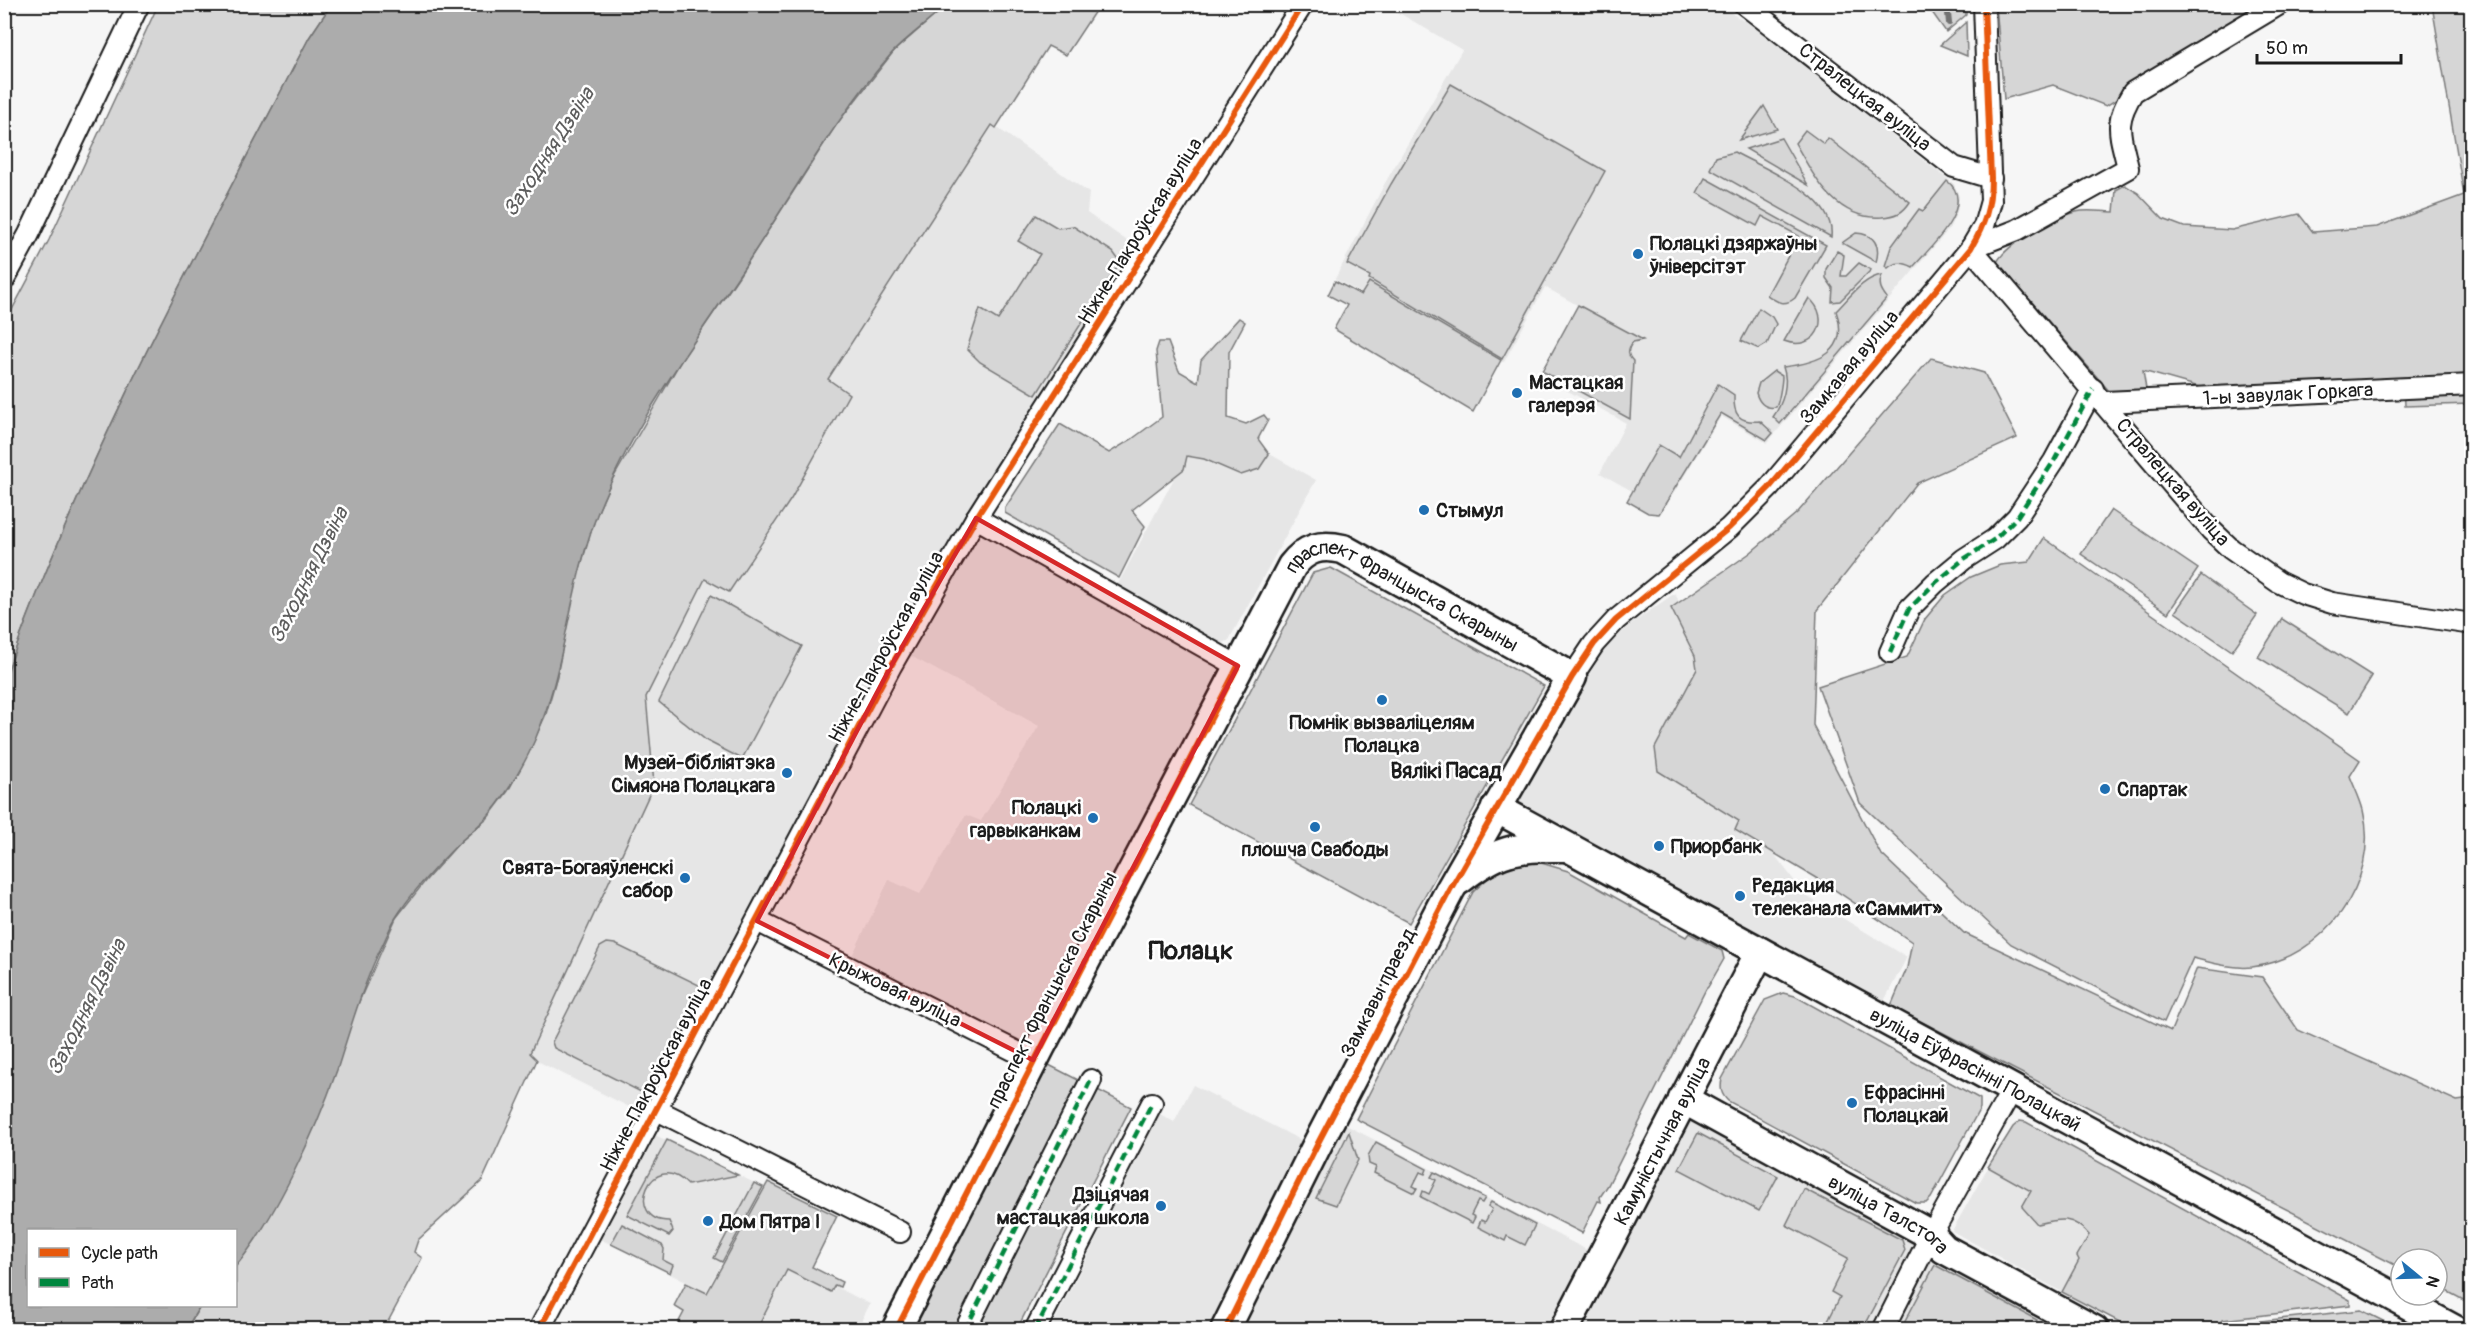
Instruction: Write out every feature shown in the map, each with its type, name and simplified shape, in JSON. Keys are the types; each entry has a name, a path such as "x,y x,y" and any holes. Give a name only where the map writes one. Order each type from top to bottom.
{"street":[{"path":"4,280 29,234 139,4"},
{"name":"Ніжне-Пакроўская вуліца","path":"539,1329 891,666 976,518 1303,4"},
{"name":"Стралецкая вуліца","path":"1744,4 1954,167 1991,178"},
{"name":"Замкавая вуліца","path":"1572,677 1594,644 1616,620 1729,528 1769,488 1971,248 1984,225 1991,201 1983,4"},
{"path":"1971,248 2017,230 2128,168 2119,126 2122,110 2133,92 2280,4"},
{"name":"Стралецкая вуліца","path":"1971,248 2211,530 2232,549 2278,582 2303,594 2332,603 2472,624"},
{"name":"1-ы завулак Горкага","path":"2099,396 2472,385"},
{"path":"1890,652 1909,609 1935,583 1964,559 1995,539 2017,517 2099,396"},
{"path":"976,518 1238,666"},
{"name":"праспект Францыска Скарыны","path":"896,1329 1238,666 1292,566 1301,554 1314,548 1328,546 1343,549 1572,677"},
{"name":"Замкавы праезд","path":"1225,1329 1318,1143 1453,885 1572,677"},
{"name":"вуліца Еўфрасінні Полацкай","path":"1496,808 2456,1329"},
{"path":"1453,885 1482,862 1509,850 1535,846 1568,848"},
{"name":"Крыжовая вуліца","path":"757,921 1034,1060"},
{"name":"Камуністычная вуліца","path":"1564,1329 1760,952"},
{"path":"965,1329 1091,1080"},
{"path":"1882,1329 1931,1235 2012,1090"},
{"name":"вуліца Талстога","path":"1683,1099 1931,1235 1944,1249 2094,1329"},
{"path":"1035,1329 1152,1103"},
{"path":"657,1110 900,1232"}],"highlighted area":[{"path":"976,518 1238,666 1033,1060 757,921 891,666"}],"shaded area":[{"path":"158,5 331,5 309,38 226,195 107,433 71,513 5,678 5,323 49,240"},
{"path":"947,5 1099,5 1066,55 1048,46 996,128 992,125 828,379 849,394 791,499 729,592 705,579 646,697 654,784 530,1053 537,1060 482,1181 418,1240 414,1252 422,1258 384,1329 186,1330 199,1307 237,1307 237,1265 262,1229 314,1128 336,1071 354,1013 396,918 459,843 487,819 508,791 529,752 546,714 557,676 574,588 596,516 611,482 682,359 739,276 836,125 894,51"},
{"name":"Полацкі дзяржаўны ўніверсітэт","path":"1381,5 1718,5 1754,27 1954,184 1959,197 1957,212 1949,229 1767,443 1721,416 1664,509 1600,473 1626,423 1539,375 1577,305 1545,287 1504,362 1501,362 1368,282 1361,293 1335,279 1385,183 1462,50 1401,14"},
{"path":"1927,5 1966,5 1966,15 1946,32"},
{"path":"1996,5 2270,5 2106,106 2053,85 2004,99"},
{"path":"2432,5 2471,5 2471,404 2405,406 2404,380 2210,390 2143,371 2146,389 2110,392 1997,262 2021,239 2066,215 2080,211 2114,212 2116,190 2125,185 2138,193 2163,219 2184,227 2232,230 2299,214 2313,232 2377,227 2464,195"},
{"path":"1966,22 1967,56 1940,45"},
{"path":"1451,84 1605,171 1502,359 1347,264 1391,184"},
{"path":"1764,106 1777,129 1739,140"},
{"path":"992,124 1089,193 1087,213 1136,247 972,509 882,661 645,1115 541,1063 530,1053 654,784 646,697 705,579 729,592 791,499 849,394 828,380"},
{"path":"1805,130 1824,144 1828,138 1910,202 1905,209 1892,216 1883,217 1852,212 1840,205 1819,183 1795,143"},
{"path":"1781,138 1808,185 1746,149"},
{"path":"1734,152 1779,175 1810,196 1822,208 1829,222 1831,237 1710,169 1716,157"},
{"path":"1705,178 1826,245 1795,298 1781,302 1767,295 1799,236 1762,216 1757,226 1697,193"},
{"path":"1947,181 1955,191 1957,201 1954,213 1939,238 1913,267 1900,263 1888,268 1885,266 1891,247 1919,209 1923,211"},
{"path":"1036,215 1058,228 1073,226 1113,252 1118,259 1117,267 1036,395 980,362 967,349 980,309 998,320 1040,254 1018,241"},
{"path":"1856,233 1872,238 1875,242 1878,250 1876,262 1842,243"},
{"path":"1837,251 1844,255 1841,276 1846,276 1859,263 1871,270 1840,301 1832,302 1833,288 1826,278 1826,269"},
{"path":"1882,275 1881,287 1887,298 1780,424 1773,417 1784,393 1783,367 1819,359 1828,353 1835,346 1839,337 1836,311 1863,284"},
{"path":"1335,281 1361,295 1369,282 1501,360 1473,412 1334,329 1347,305 1328,295"},
{"path":"1809,298 1820,315 1817,332 1804,342 1784,341"},
{"path":"1578,305 1643,340 1633,342 1628,351 1633,361 1630,419 1542,371"},
{"path":"1759,308 1772,317 1776,324 1767,344 1759,349 1741,341"},
{"path":"1239,318 1245,322 1229,352 1228,418 1246,424 1264,415 1268,420 1258,439 1269,454 1259,469 1241,475 1204,459 1187,456 1184,469 1132,510 1145,526 1119,578 1005,513 1005,508 1060,424 1109,453 1162,417 1156,351 1159,342 1168,342 1179,371 1198,382 1201,360"},
{"path":"1931,358 1984,373 2017,438 1917,483 1817,610 1813,725 1880,853 1964,933 2171,1031 2197,968 2262,977 2298,1030 2457,1101 2471,1099 2471,1304 2449,1292 2449,1247 2389,1247 2389,1262 1891,1006 1907,968 1912,942 1826,884 1735,830 1739,821 1658,771 1655,748 1697,669 1695,656 1671,608 1750,553 1798,512"},
{"path":"1774,371 1782,376 1781,387 1776,407 1769,407 1759,400 1756,393 1759,383"},
{"path":"1718,384 1734,395 1736,413 1742,419 1760,421 1773,433 1767,440 1721,413 1659,514 1648,513 1627,501 1659,445 1679,457"},
{"path":"1206,418 1316,480 1229,640 1222,644 1117,586"},
{"path":"2111,510 2198,569 2168,613 2081,554"},
{"path":"980,534 1220,667 1026,1044 1021,1045 850,960 889,880 920,894 966,815 981,821 1039,726 909,655"},
{"name":"Спартак","path":"2044,538 2360,760 2350,776 2363,810 2366,837 2363,864 2355,889 2341,912 2324,932 2302,949 2278,961 2252,967 2237,967 2193,958 2164,1022 2011,944 1860,803 1818,686 1907,657 1925,619 1945,595 1971,577 2000,565 2029,562"},
{"path":"1331,568 1544,686 1409,923 1189,805 1313,573"},
{"path":"2201,575 2257,615 2232,651 2175,612"},
{"path":"1675,593 1707,664 1745,816 1806,896 1907,957 1882,1005 1523,807 1519,801 1604,649 1631,624"},
{"path":"711,595 802,646 742,759 707,741 659,702"},
{"path":"2282,619 2372,676 2349,713 2258,657"},
{"path":"1519,861 1538,862 1568,871 1686,937 1689,933 1722,951 1724,959 1706,989 1600,1197 1601,1202 1598,1201 1582,1233 1547,1215 1544,1216 1356,1119 1473,892 1502,865"},
{"path":"607,943 615,944 703,987 650,1091 641,1092 554,1048 552,1042 600,947"},
{"path":"1783,993 1795,996 1980,1099 1980,1108 1931,1198 1926,1203 1916,1203 1728,1101 1724,1096 1721,1089 1722,1079 1765,1000"},
{"path":"1047,1064 1131,1107 1017,1329 912,1330"},
{"path":"1193,1085 1328,1154 1344,1124 1589,1251 1548,1329 1050,1330 1160,1114 1174,1122"},
{"path":"1696,1121 1912,1240 1913,1249 2063,1329 1579,1330 1685,1124"},
{"path":"2020,1121 2026,1122 2350,1300 2350,1305 2222,1320 2216,1329 2133,1329 2062,1292 2079,1260 2077,1256 2089,1235 2071,1221 2037,1224 2022,1207 2031,1191 1988,1167 2013,1127"},
{"path":"1349,1132 1358,1160 1336,1205 1316,1198"},
{"path":"1698,1133 1778,1176 1759,1211 1679,1169"},
{"path":"653,1134 763,1187 706,1292 598,1238"},
{"path":"667,1140 738,1175 688,1185 675,1175 663,1174 653,1179 647,1188 645,1199 647,1210 655,1218 669,1221 673,1231 669,1236 627,1215"},
{"path":"1376,1142 1427,1169 1425,1174 1420,1172 1413,1186 1417,1188 1414,1193 1374,1173 1376,1167 1369,1164 1368,1156"},
{"path":"1988,1167 2097,1228 2062,1292 1952,1231"},
{"path":"1434,1172 1485,1198 1482,1203 1478,1201 1471,1215 1475,1217 1472,1223 1421,1197 1423,1191 1429,1194 1436,1180 1431,1177"},
{"path":"768,1182 837,1216 812,1267 842,1282 840,1287 835,1285 831,1292 787,1270 757,1329 675,1329 684,1312 674,1306 686,1283 707,1293"},
{"path":"754,1183 763,1187 722,1262 714,1258"},
{"path":"1804,1189 1902,1240 1905,1250 1863,1329 1824,1329 1840,1297 1831,1292 1848,1258 1786,1225"},
{"path":"1491,1202 1535,1225 1525,1245 1507,1236 1505,1241 1478,1227 1481,1220 1485,1222 1492,1209 1488,1206"},
{"path":"622,1224 662,1245 663,1260 673,1265 670,1273 611,1244"},
{"path":"752,1252 832,1293 836,1287 870,1304 857,1329 699,1330"},
{"path":"1935,1265 2037,1320 2032,1329 1901,1329"},
{"path":"2361,1310 2399,1329 2222,1329 2224,1325"}],"water":[{"name":"Заходняя Дзвіна","path":"331,5 947,5 892,53 850,106 643,421 611,481 598,512 579,572 551,694 529,753 495,808 426,878 409,898 393,923 367,981 318,1119 280,1199 251,1246 237,1265 237,1229 27,1229 27,1307 199,1307 186,1329 5,1329 5,678 71,513 107,433 226,195 309,38"}],"waterway":[{"path":"1947,4 1949,23"}],"marked path":[{"path":"1890,652 1909,609 1935,583 1964,559 1995,539 2017,517 2054,461 2093,389"},
{"path":"965,1330 1091,1080"},
{"path":"1035,1330 1152,1103"}],"cycle path":[{"path":"539,1330 891,666 976,518 1303,4"},
{"path":"1225,1330 1318,1143 1450,890 1572,677 1594,644 1616,620 1729,528 1769,488 1971,248 1986,215 1991,188 1984,4"},
{"path":"896,1330 1238,666"}],"place":[{"name":"Полацкі дзяржаўны ўніверсітэт","path":"1638,254"},
{"name":"Мастацкая галерэя","path":"1517,393"},
{"name":"Стымул","path":"1424,510"},
{"name":"Помнік вызваліцелям Полацка","path":"1382,700"},
{"name":"Музей-бібліятэка Сімяона Полацкага","path":"787,773"},
{"name":"Спартак","path":"2105,789"},
{"name":"Полацкі гарвыканкам","path":"1093,818"},
{"name":"плошча Свабоды","path":"1315,827"},
{"name":"Приорбанк","path":"1659,846"},
{"name":"Свята-Богаяўленскі сабор","path":"685,878"},
{"name":"Редакция телеканала «Саммит»","path":"1740,896"},
{"name":"Ефрасінні Полацкай","path":"1852,1103"},
{"name":"Дзіцячая мастацкая школа","path":"1161,1206"},
{"name":"Дом Пятра І","path":"708,1221"}],"district":[{"name":"Вялікі Пасад","path":"1446,771"},
{"name":"Полацк","path":"1191,951"}]}
